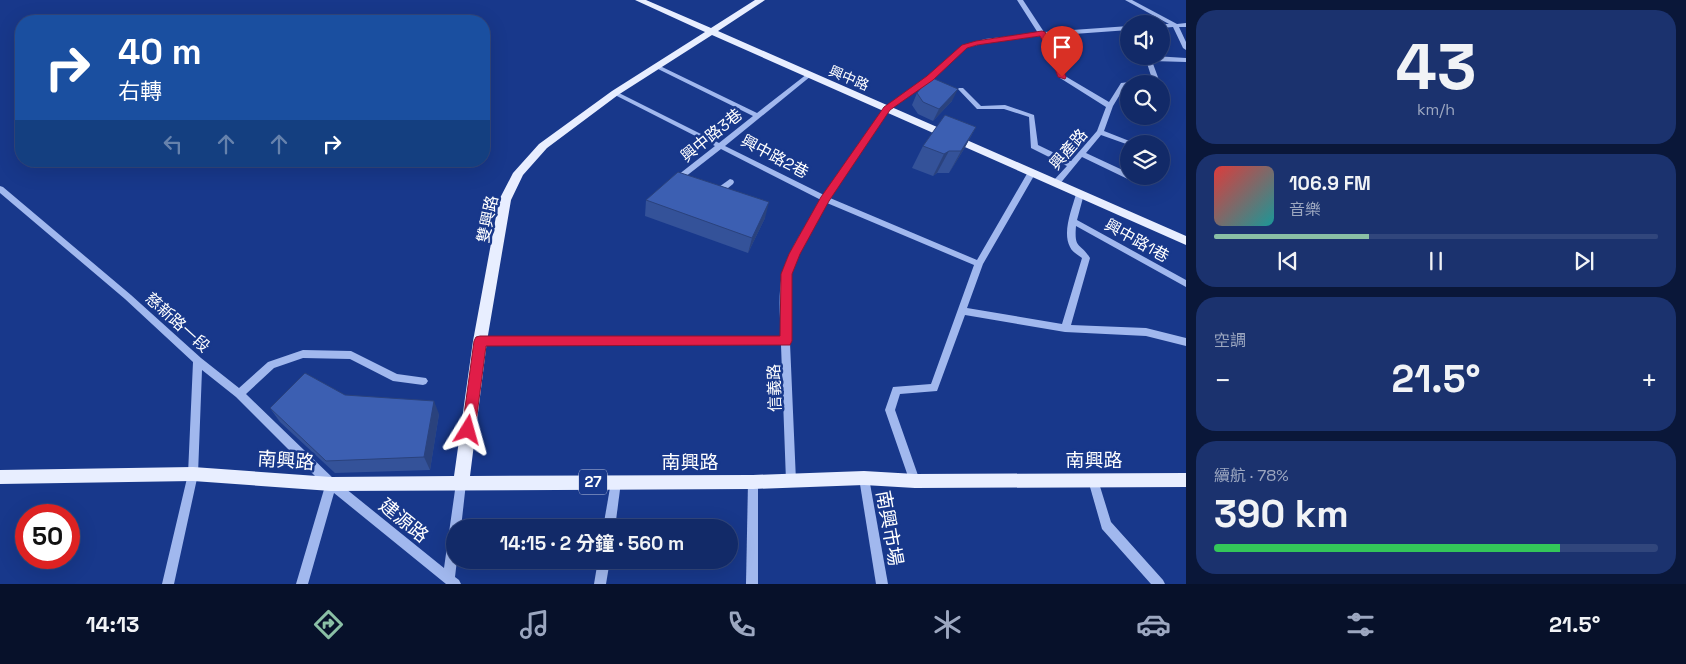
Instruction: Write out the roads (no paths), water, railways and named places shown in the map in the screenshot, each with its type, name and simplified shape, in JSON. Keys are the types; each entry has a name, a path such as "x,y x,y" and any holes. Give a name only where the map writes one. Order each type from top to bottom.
{"main road":[{"name":"興中路","path":"639,0 1186,241"},
{"name":"雙興路","path":"461,483 480,341 506,200 518,173 543,146 615,93 761,0"},
{"name":"南興路","path":"0,477 194,474 331,484 753,482 864,478 915,481 1186,480"}],"street":[{"path":"1020,0 1052,50 1062,77 1110,106"},
{"path":"1128,0 1175,25 1186,48"},
{"path":"1170,25 1186,25"},
{"name":"信義路","path":"791,481 786,341 786,274 794,254 825,199 887,108 930,78 964,47 986,41 1042,34 1120,29"},
{"path":"1154,75 1149,60 1154,58 1186,60"},
{"name":"興中路3巷","path":"656,66 757,116"},
{"name":"興中路3巷","path":"695,188 686,184 681,177 809,75"},
{"path":"961,88 979,108 1004,107 1032,116 1034,146 1072,165"},
{"name":"興產路","path":"1056,183 1100,132 1110,106 1120,89"},
{"name":"興中路2巷","path":"615,93 825,199 979,264"},
{"path":"1100,132 1120,139"},
{"path":"1082,154 1120,172"},
{"path":"915,481 890,410 896,390 934,388 979,264 1031,174"},
{"path":"704,191 713,194 718,193 730,182"},
{"name":"慈新路一段","path":"0,189 128,297 198,361 239,394 331,484"},
{"path":"1065,328 1086,258 1071,240 1073,221 1080,194"},
{"name":"興中路1巷","path":"1073,221 1186,284"},
{"path":"962,310 1065,328 1146,332 1186,342"},
{"path":"480,341 786,341"},
{"path":"239,394 271,365 303,354 351,355 396,378 423,381"},
{"path":"168,584 194,474 198,361"},
{"name":"南興市場","path":"864,478 882,584"},
{"path":"1093,480 1106,526 1159,584"},
{"path":"610,519 616,482"},
{"path":"752,584 753,482"},
{"path":"456,519 461,483"},
{"path":"302,584 331,484"},
{"name":"建源路","path":"331,484 452,581"}],"lane":[{"path":"600,584 602,569"}]}
